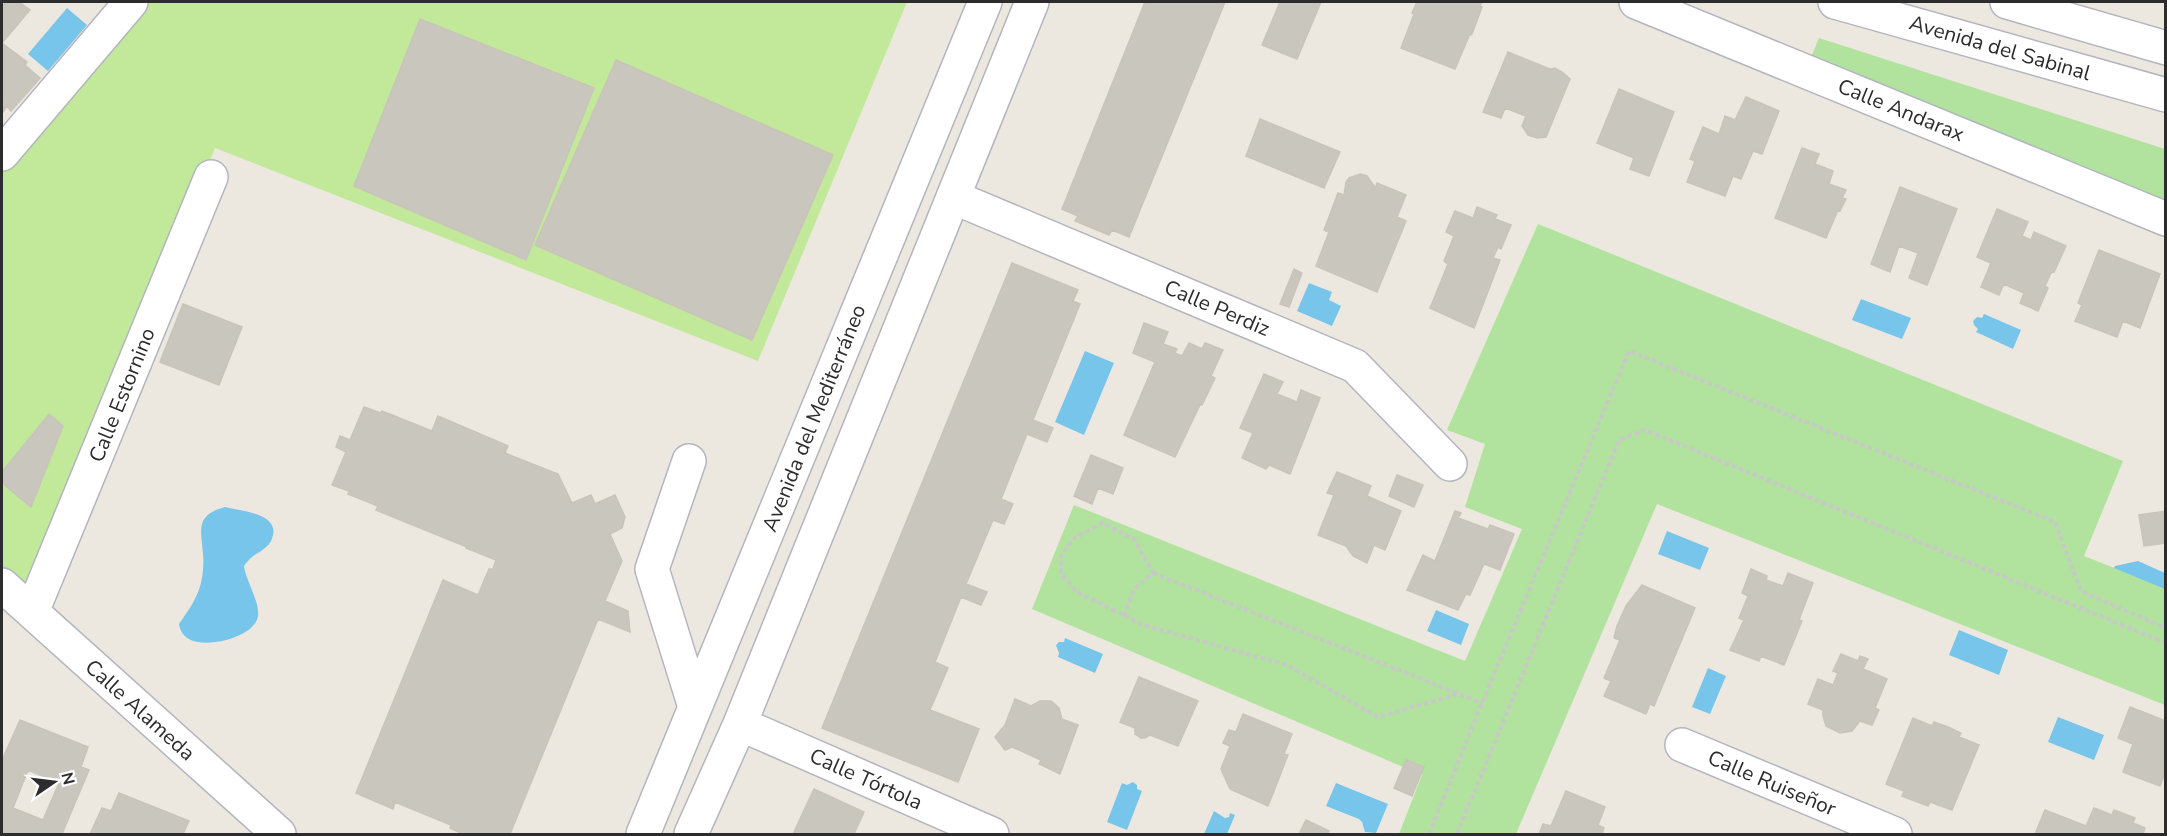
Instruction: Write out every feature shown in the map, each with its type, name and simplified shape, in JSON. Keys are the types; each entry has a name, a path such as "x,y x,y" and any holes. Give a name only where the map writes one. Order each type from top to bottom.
{"street":[{"path":"2,154 131,2"},
{"name":"Avenida del Mediterráneo","path":"643,834 985,2"},
{"path":"691,834 740,724 1032,2"},
{"name":"Calle Andarax","path":"1636,2 2166,219"},
{"name":"Avenida del Sabinal","path":"1835,2 2166,95"},
{"path":"2007,2 2166,48"},
{"name":"Calle Estornino","path":"32,612 211,177"},
{"name":"Calle Perdiz","path":"953,197 1355,366 1450,464"},
{"path":"688,461 652,569 695,707"},
{"name":"Calle Alameda","path":"2,585 279,834"},
{"name":"Calle Tórtola","path":"740,724 992,834"},
{"name":"Calle Ruiseñor","path":"1682,745 1895,834"}],"path":[{"path":"1429,834 1629,351 2055,522 2081,591 2166,628"},
{"path":"1457,834 1619,440 1645,430 2166,643"},
{"path":"1458,694 1378,717 1287,665 1143,625 1124,616 1077,592 1061,573 1061,556 1073,539 1102,523 1134,538 1153,573 1482,703"},
{"path":"1124,616 1134,589 1153,573"}],"green space":[{"path":"144,2 907,2 758,361 215,148 30,598 2,572 2,170"},
{"path":"1819,38 2165,149 2165,201 1809,62"},
{"path":"1538,224 2123,461 2084,556 2165,588 2165,705 1657,504 1516,834 1399,834 1422,775 1032,609 1074,505 1465,661 1522,529 1465,507 1485,444 1447,430"}],"water":[{"path":"67,8 87,25 48,71 28,54"},
{"path":"1309,283 1332,292 1329,300 1341,306 1332,326 1297,311"},
{"path":"1861,299 1911,318 1902,339 1852,320"},
{"path":"1984,314 2021,330 2013,349 1976,332 1978,329 1973,321 1977,317 1982,318"},
{"path":"1085,351 1114,363 1084,435 1055,422"},
{"path":"225,507 256,514 270,522 273,528 270,543 244,566 257,604 258,616 255,624 239,636 217,642 196,642 185,636 179,624 195,600 201,583 202,524 209,514"},
{"path":"1667,531 1709,548 1700,570 1658,554"},
{"path":"2138,561 2165,573 2165,589 2114,568"},
{"path":"1436,610 1469,624 1461,645 1427,631"},
{"path":"1959,630 2008,650 1999,675 1949,655"},
{"path":"1065,638 1103,654 1095,673 1058,657 1056,645 1064,642"},
{"path":"1708,668 1726,676 1710,714 1692,707"},
{"path":"2058,717 2104,735 2094,760 2048,742"},
{"path":"1133,782 1137,785 1137,789 1142,791 1127,830 1107,822 1122,783 1127,785"},
{"path":"1336,783 1388,804 1376,833 1365,832 1359,819 1326,806"},
{"path":"1214,811 1225,818 1229,817 1230,813 1235,815 1227,834 1204,834"}],"building":[{"path":"6,2 19,2 30,10 2,43 2,6"},
{"path":"1145,2 1225,2 1129,237 1112,230 1109,235 1075,221 1078,216 1062,209"},
{"path":"1280,2 1321,2 1297,59 1262,45"},
{"path":"1417,2 1482,2 1472,34 1469,36 1455,69 1401,48"},
{"path":"420,19 594,88 526,260 354,186"},
{"path":"2,43 27,62 25,65 40,78 11,111 7,106 3,112"},
{"path":"1508,52 1550,69 1555,68 1570,79 1546,137 1537,138 1528,135 1522,126 1526,116 1505,108 1501,118 1483,112"},
{"path":"616,60 833,155 752,340 535,245"},
{"path":"1619,89 1674,112 1649,176 1630,169 1634,158 1597,143"},
{"path":"1746,97 1779,111 1762,154 1753,151 1741,179 1733,176 1725,196 1687,182 1695,161 1690,159 1703,127 1719,134 1725,116 1735,120"},
{"path":"1260,119 1340,152 1324,188 1246,156"},
{"path":"1802,148 1819,154 1815,164 1833,171 1829,184 1846,190 1842,198 1846,199 1840,211 1838,210 1826,238 1775,218"},
{"path":"1360,174 1367,176 1376,187 1377,183 1406,195 1397,217 1406,221 1377,292 1316,266 1329,232 1324,230 1338,193 1344,195 1349,178"},
{"path":"1900,187 1957,209 1927,285 1909,278 1918,253 1899,246 1890,272 1871,264"},
{"path":"1477,207 1497,215 1495,219 1511,225 1501,249 1498,247 1493,258 1500,260 1474,328 1430,308 1448,264 1444,261 1454,236 1446,232 1455,211 1473,218"},
{"path":"1997,209 2028,222 2022,236 2031,240 2034,232 2066,246 2045,286 2048,288 2038,311 2020,303 2024,293 2004,284 1999,295 1981,287 1991,263 1977,257"},
{"path":"2099,250 2160,274 2140,328 2123,321 2117,337 2075,321 2082,305 2078,303"},
{"path":"1012,263 1078,290 1073,301 1080,304 1033,420 1053,428 1047,442 1027,434 1001,499 1013,504 1004,524 993,520 966,584 987,592 981,605 961,597 935,662 948,668 930,710 979,729 958,782 822,728"},
{"path":"1294,269 1302,273 1289,307 1280,304"},
{"path":"183,304 242,327 219,385 160,362"},
{"path":"1144,323 1168,332 1163,344 1177,349 1175,353 1182,356 1189,343 1202,349 1205,343 1223,350 1211,376 1215,378 1175,457 1124,435 1155,362 1133,353"},
{"path":"1264,374 1283,382 1277,394 1297,402 1301,390 1320,398 1290,474 1269,465 1266,469 1242,458 1253,433 1240,428"},
{"path":"364,407 381,413 382,411 432,431 438,416 508,446 505,453 558,474 572,503 591,495 595,504 615,495 625,517 622,528 610,534 622,561 605,601 628,611 630,632 598,619 510,834 460,834 450,828 451,825 395,802 393,809 356,793 443,580 478,595 489,569 493,569 496,560 376,510 378,506 332,485 346,452 336,447 340,436 350,440"},
{"path":"49,414 63,426 31,507 2,483 2,472"},
{"path":"1091,455 1123,468 1113,494 1098,488 1092,504 1074,496"},
{"path":"1337,472 1371,486 1367,496 1401,511 1385,550 1374,545 1367,563 1353,556 1346,546 1318,535 1334,495 1327,493"},
{"path":"1397,475 1423,485 1414,507 1389,496"},
{"path":"1455,511 1461,513 1458,518 1488,529 1490,525 1514,534 1500,570 1484,564 1470,595 1466,594 1458,610 1407,590 1423,555 1435,561"},
{"path":"2166,511 2166,543 2144,546 2139,515"},
{"path":"1751,569 1767,576 1766,580 1783,586 1788,573 1813,583 1799,620 1802,621 1784,665 1761,656 1759,661 1730,650 1744,620 1739,618 1748,596 1742,593"},
{"path":"1642,585 1695,608 1654,706 1650,704 1646,714 1604,696 1611,681 1604,678 1620,640 1614,638 1617,626 1626,606"},
{"path":"1841,654 1858,661 1860,656 1868,659 1863,669 1887,679 1875,708 1879,710 1872,725 1860,721 1852,731 1840,733 1826,726 1823,710 1808,704 1818,679 1833,685 1838,673 1833,671"},
{"path":"1139,677 1198,701 1178,746 1150,735 1141,738 1135,734 1135,728 1120,722"},
{"path":"1015,699 1031,706 1040,701 1051,701 1059,708 1062,719 1078,725 1060,774 1039,764 1041,760 1012,747 1005,750 995,737 1005,725"},
{"path":"2130,707 2166,721 2166,771 2160,786 2123,772 2133,744 2118,738"},
{"path":"1243,714 1292,734 1284,754 1288,755 1268,806 1230,789 1221,769 1230,746 1223,743 1229,730 1236,732"},
{"path":"1913,718 1932,726 1934,722 1948,727 1961,733 1959,737 1979,745 1952,810 1930,802 1928,806 1902,796 1904,791 1886,784"},
{"path":"20,720 88,747 81,767 89,770 62,834 2,834 3,758","holes":["28,770 59,783 43,820 13,808"]},
{"path":"1406,760 1424,767 1412,796 1394,788"},
{"path":"814,789 864,812 854,834 793,834"},
{"path":"1566,791 1605,807 1598,825 1604,828 1602,834 1539,834 1543,824 1551,826"},
{"path":"119,793 189,821 183,834 90,834 102,808 111,811"},
{"path":"2094,808 2112,815 2114,810 2135,818 2133,823 2145,828 2143,834 2035,834 2045,810 2086,826"},
{"path":"1306,820 1329,831 1328,834 1299,834"}]}
